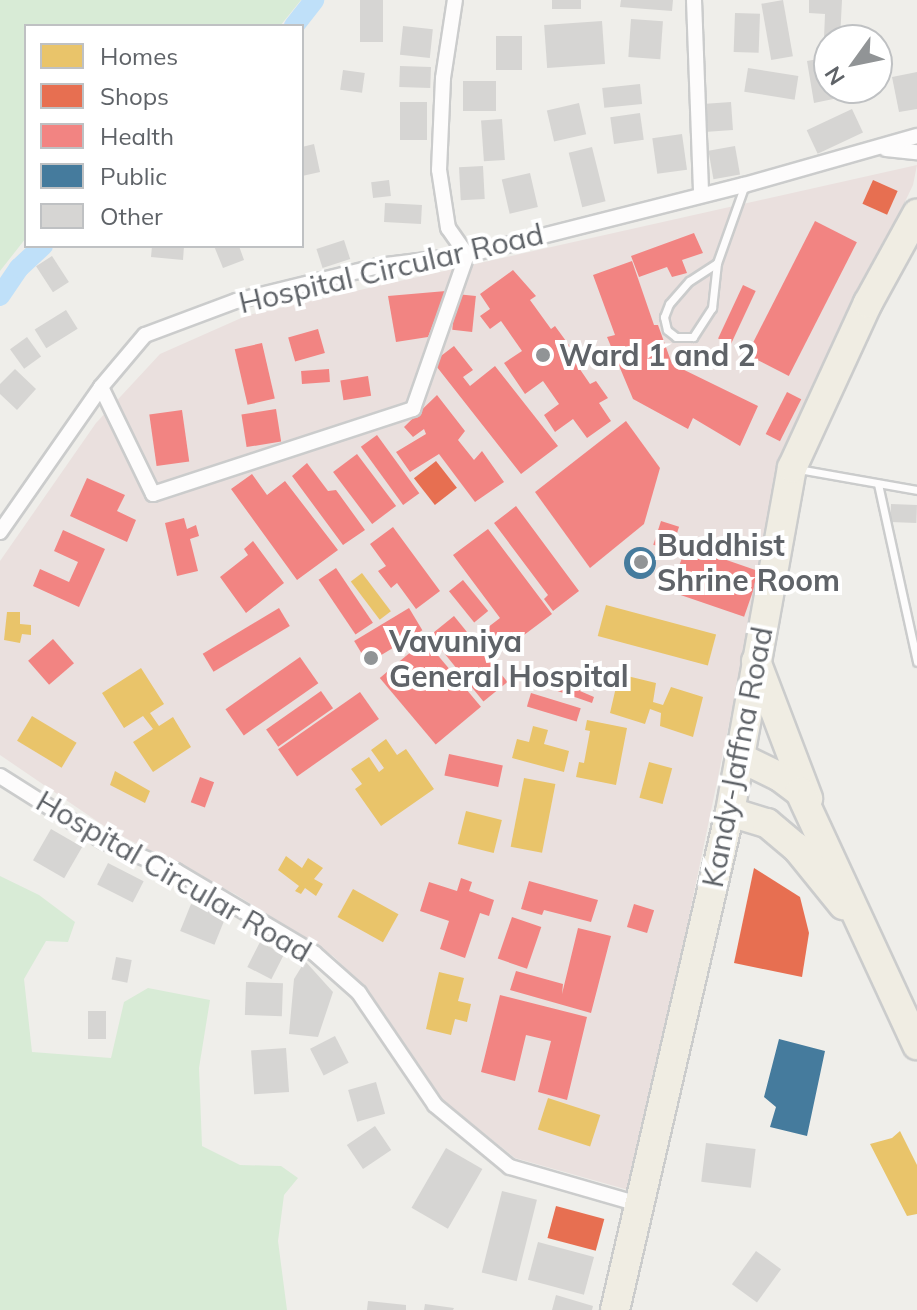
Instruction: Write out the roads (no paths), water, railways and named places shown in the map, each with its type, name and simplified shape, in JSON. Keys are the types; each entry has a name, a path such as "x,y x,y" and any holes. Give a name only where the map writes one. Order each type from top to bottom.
{"highway":[{"name":"Kandy-Jaffna Road","path":"615,1310 730,812 792,468 868,303 916,219"},
{"path":"755,660 861,927 917,1045"},
{"path":"739,757 800,792 829,850"},
{"path":"730,812 767,823 796,847 861,927"}],"street":[{"path":"101,387 153,494 413,409 467,255 448,228 439,170 443,78 455,0"},
{"path":"694,0 701,195"},
{"name":"Hospital Circular Road","path":"0,532 101,387 145,335 236,301 378,266 467,255 744,185 917,136"},
{"name":"Hospital Circular Road","path":"878,149 917,152"},
{"name":"Hospital Circular Road","path":"0,776 103,841 176,871 314,953 359,993 435,1105 510,1167 638,1204"}],"lane":[{"path":"717,263 689,281 669,304 664,317 667,330 676,337 693,337 704,326 712,308 717,263 744,185"},
{"path":"792,468 917,490"},
{"path":"878,484 917,662"}],"waterway":[{"path":"296,24 314,0"},
{"path":"0,296 19,268 41,248"}],"place":[{"name":"Ward 1 and 2","path":"543,355"},
{"name":"Buddhist Shrine Room","path":"641,562"},
{"name":"Vavuniya General Hospital","path":"371,658"}]}
